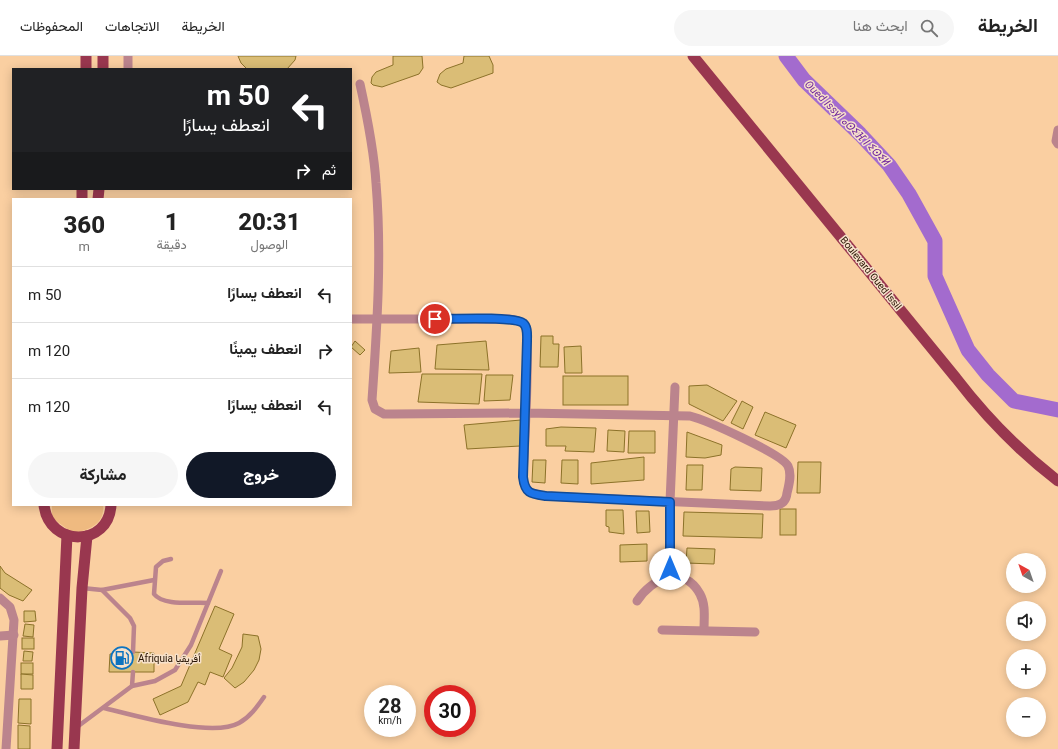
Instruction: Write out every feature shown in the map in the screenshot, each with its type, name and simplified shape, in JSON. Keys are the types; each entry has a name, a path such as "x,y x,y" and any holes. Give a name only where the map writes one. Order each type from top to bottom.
{"main road":[{"path":"86,56 86,68"},
{"path":"103,56 103,68"},
{"name":"Boulevard Oued Issil","path":"693,56 975,402 1006,437 1033,462 1058,481"},
{"path":"44,506 45,513 50,523 57,531 77,537 87,536 102,526 108,518 111,506"},
{"path":"57,749 67,535"},
{"path":"74,749 82,588 87,536"}],"street":[{"path":"128,56 128,68"},
{"path":"352,319 378,319 508,320 522,322 525,326 527,341 525,413 523,477 524,486 531,493 546,496 777,506 782,504 786,499 790,481 788,465 778,456 703,420 690,416 525,413 393,414 378,411 373,406 372,400 378,319 379,273 376,182 367,118 360,84"},
{"path":"1058,130 1056,141 1058,144"},
{"path":"670,576 670,502 675,387"},
{"path":"637,600 649,586 670,576 689,582 700,594 705,610 704,630"},
{"path":"0,598 8,604 12,610 14,635 6,749"},
{"path":"662,630 755,632"},
{"path":"0,636 14,635"}],"lane":[{"path":"171,559 163,561 156,567 154,594 162,601 208,603"},
{"path":"75,728 132,686 155,681 175,670 191,645 221,571"},
{"path":"82,588 102,590 154,580"},
{"path":"102,590 130,618 134,626 133,652"},
{"path":"132,686 133,672"},
{"path":"104,708 166,723 224,728 239,723 255,710 264,697"}],"shaded area":[{"path":"52,506 103,506 101,517 95,525 85,530 73,533 52,518"}],"building":[{"path":"238,56 296,56 295,60 288,68 246,68 241,63"},
{"path":"393,56 422,56 423,68 419,74 382,87 373,85 371,83 372,77 376,72 393,65"},
{"path":"464,56 489,56 493,65 493,73 451,88 437,82 440,74 446,69 463,63"},
{"path":"541,336 553,336 553,344 559,344 558,367 540,367"},
{"path":"355,341 365,350 360,355 352,348"},
{"path":"486,341 489,370 435,369 437,345"},
{"path":"581,346 582,373 565,373 564,347"},
{"path":"419,348 421,372 389,373 391,351"},
{"path":"422,374 482,374 479,404 418,402"},
{"path":"486,375 513,375 510,400 484,401"},
{"path":"563,376 628,376 628,405 563,405"},
{"path":"707,385 737,401 723,421 689,404 689,386"},
{"path":"742,401 753,407 743,429 731,423"},
{"path":"765,412 796,425 786,448 755,435"},
{"path":"521,420 520,446 467,449 464,425"},
{"path":"561,427 596,428 594,452 565,451 566,446 546,446 546,429"},
{"path":"608,430 625,431 624,452 607,451"},
{"path":"629,431 655,431 655,453 628,453"},
{"path":"687,432 722,445 721,455 705,458 686,457"},
{"path":"644,457 644,480 591,484 591,463"},
{"path":"533,460 546,460 545,483 532,482"},
{"path":"562,460 578,460 578,484 561,483"},
{"path":"798,462 821,462 820,493 797,493"},
{"path":"687,465 703,465 702,490 686,490"},
{"path":"735,467 762,468 761,491 730,490 731,469"},
{"path":"780,509 796,509 796,535 780,535"},
{"path":"606,510 623,510 624,534 609,532 609,527 606,526"},
{"path":"636,511 649,511 650,532 637,533"},
{"path":"684,512 763,514 762,538 683,536"},
{"path":"647,544 647,561 620,562 620,545"},
{"path":"687,548 715,549 714,564 686,563"},
{"path":"0,566 5,573 32,590 23,601 9,595 0,588"},
{"path":"215,606 234,614 219,649 232,655 223,677 210,672 205,685 198,682 188,702 160,715 153,699 181,686"},
{"path":"24,611 35,611 36,621 24,622"},
{"path":"25,624 34,625 33,637 23,636"},
{"path":"243,634 258,636 261,649 259,660 254,670 244,682 235,688 224,678 232,668 242,647"},
{"path":"22,638 34,638 34,649 22,649"},
{"path":"24,651 33,652 32,661 23,661"},
{"path":"133,652 154,653 154,672 109,672 110,654"},
{"path":"21,663 33,663 33,674 21,674"},
{"path":"21,674 33,675 33,689 21,689"},
{"path":"19,699 31,699 31,724 18,723"},
{"path":"18,725 30,726 30,749 18,749"}],"waterway":[{"name":"Oued Issyl ⴰⵙⵉⴼ ⵏ ⵉⵙⵉⵍ","path":"786,56 804,80 860,134 889,165 909,194 935,241 935,276 968,350 988,375 1014,401 1058,410"}],"place":[{"name":"Afriquia أفريقيا","path":"122,658"}],"route":[{"path":"435,319 508,320 522,322 527,332 524,486 527,491 536,495 670,502 670,569"}]}
